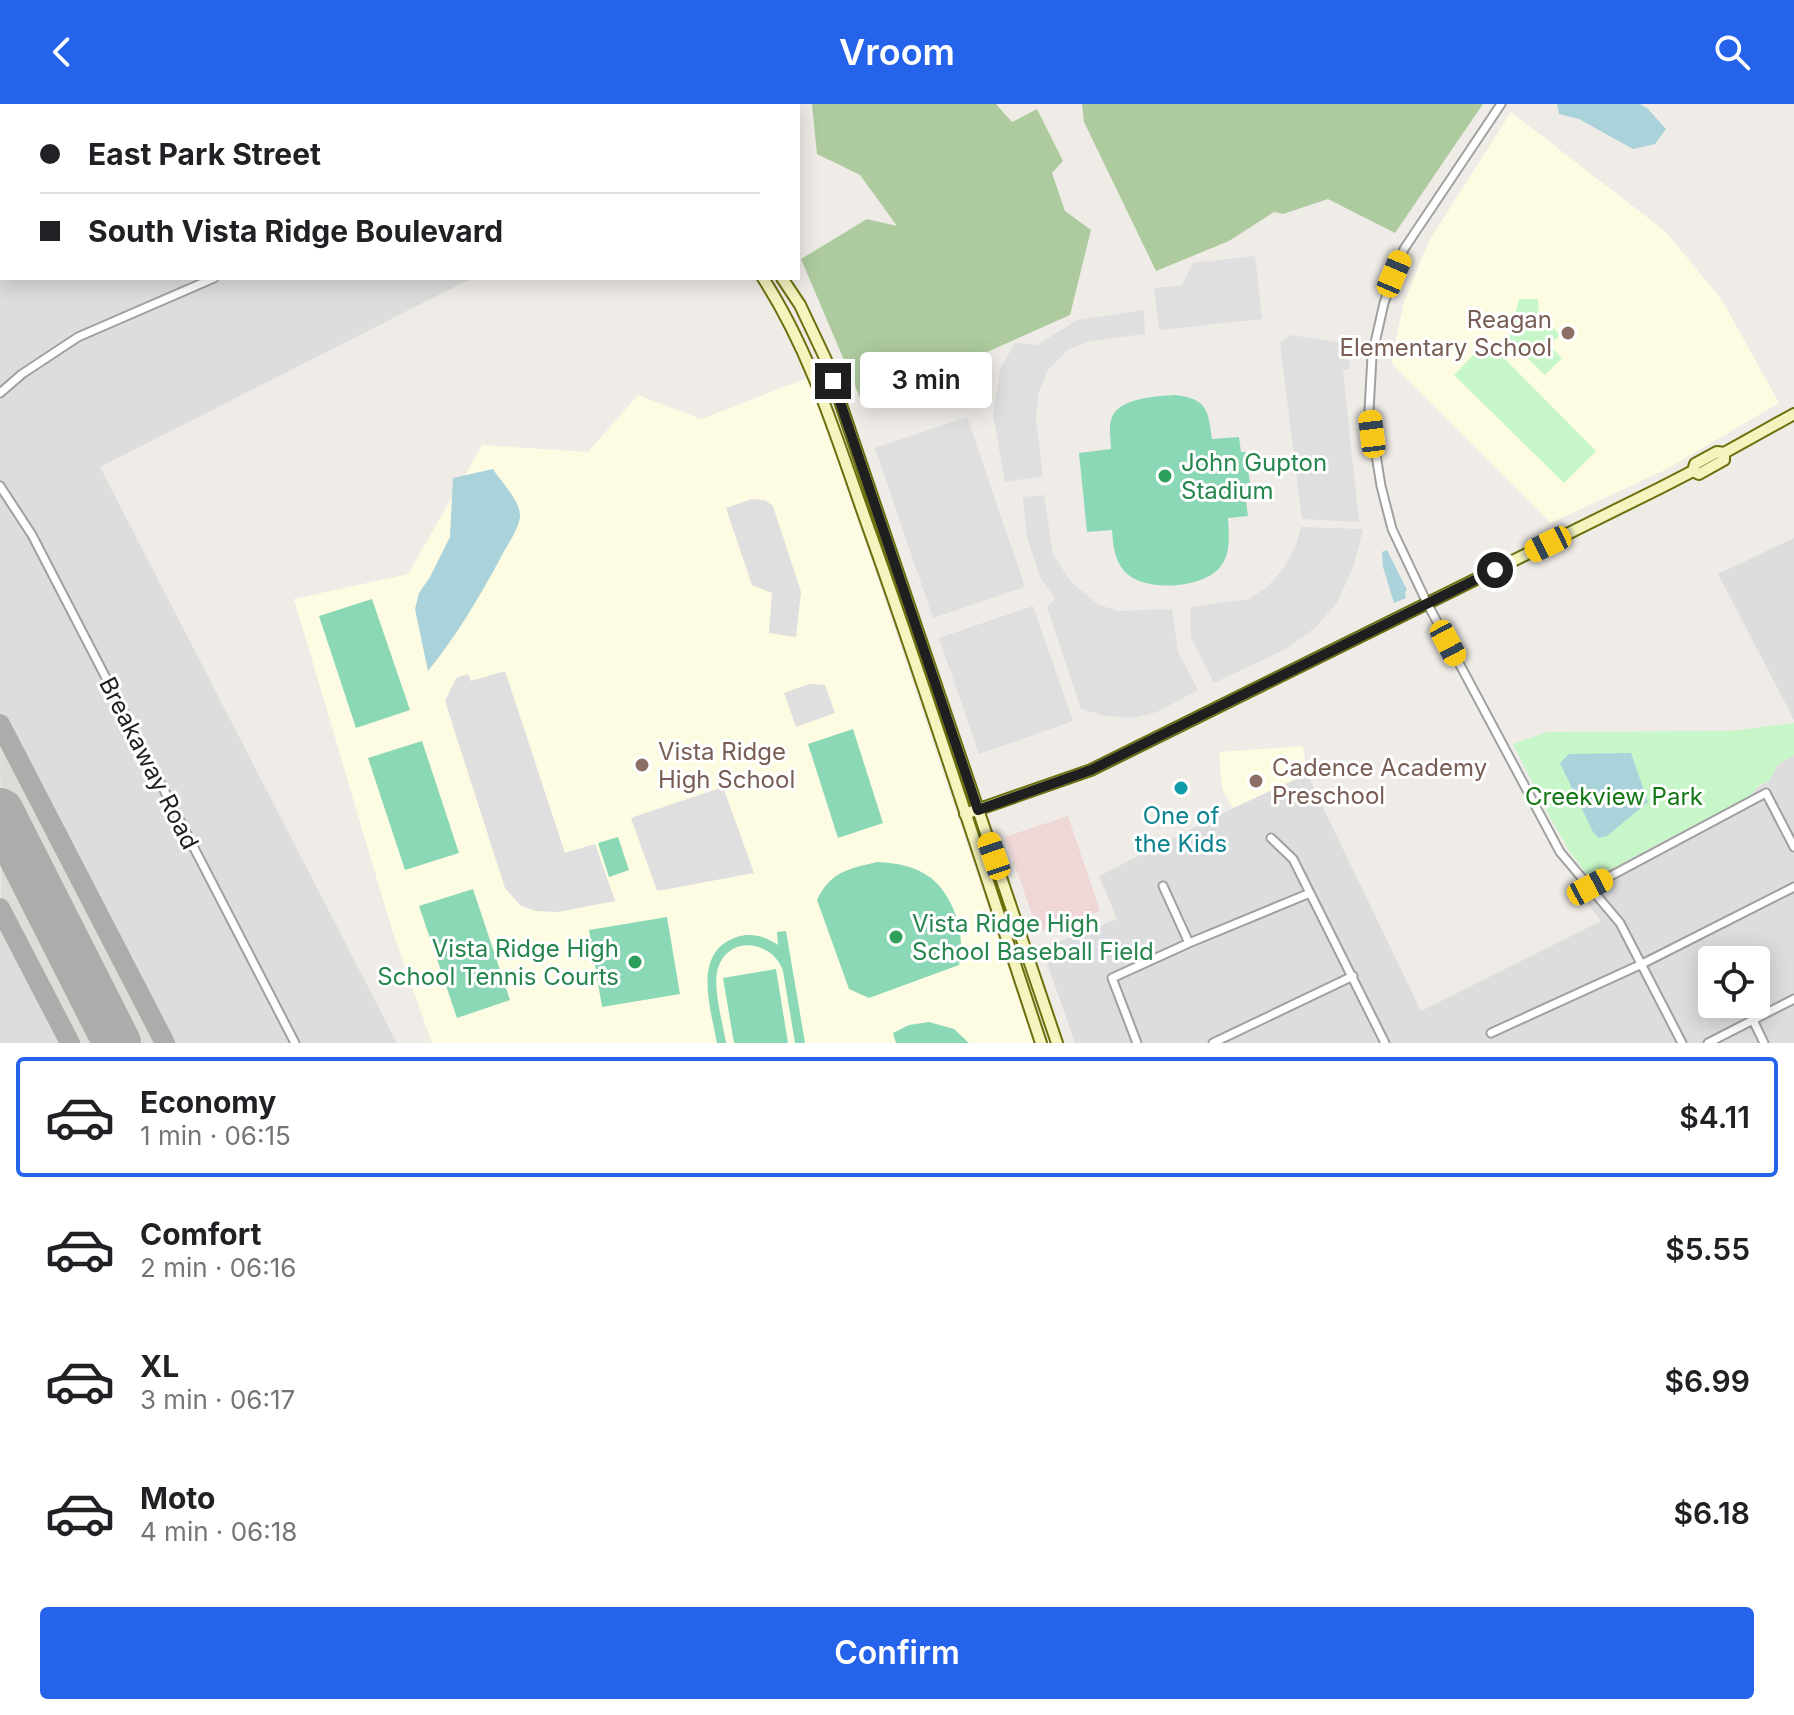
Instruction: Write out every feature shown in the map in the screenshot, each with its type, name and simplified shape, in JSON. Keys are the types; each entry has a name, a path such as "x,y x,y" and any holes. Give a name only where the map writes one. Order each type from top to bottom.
{"street":[{"path":"1501,104 1404,249 1384,303 1372,356 1369,411 1381,486 1396,539 1427,603 1560,852 1620,923 1682,1043"},
{"path":"0,393 22,374 78,337 209,280"},
{"path":"764,280 804,349 908,644 1041,1043"},
{"path":"783,280 800,305 826,360 1057,1043"},
{"path":"965,814 1091,770 1693,471 1695,464 1702,460 1717,452 1724,453 1794,414"},
{"name":"Breakaway Road","path":"0,486 32,535 295,1043"},
{"path":"1590,887 1766,793 1794,847"},
{"path":"1271,838 1293,859 1385,1043"},
{"path":"1163,886 1189,943"},
{"path":"1491,1033 1642,964 1794,887"},
{"path":"1137,1043 1112,978 1310,893"},
{"path":"1213,1043 1353,976"},
{"path":"1708,1043 1794,999"},
{"path":"1753,1020 1764,1043"}],"shaded area":[{"name":"Reagan Elementary School","path":"1511,112 1666,232 1722,300 1779,403 1667,469 1551,523 1391,363 1404,302 1429,241"},
{"path":"1255,256 1262,319 1159,330 1154,288 1182,285 1193,263"},
{"path":"0,280 468,280 100,467 397,1043 167,1043 0,712"},
{"path":"1144,310 1145,334 1090,341 1069,349 1047,371 1038,395 1036,420 1043,476 1005,482 993,415 1000,369 1015,343 1037,345 1077,320"},
{"path":"1291,335 1347,344 1350,369 1343,370 1359,522 1302,519 1280,343"},
{"name":"Vista Ridge High School","path":"810,377 1034,1043 432,1043 392,930 294,599 408,574 482,445 588,452 638,395 701,419"},
{"path":"967,417 1025,587 933,618 875,448"},
{"path":"1044,495 1053,554 1071,582 1099,605 1118,611 1172,609 1178,652 1198,690 1157,712 1133,718 1106,716 1081,709 1047,607 1055,599 1040,577 1027,537 1023,497"},
{"path":"752,499 765,500 773,506 801,592 796,637 769,633 772,593 752,585 726,508"},
{"path":"1301,527 1363,529 1354,565 1337,603 1315,628 1286,649 1214,683 1191,638 1191,607 1249,599 1268,586 1295,548"},
{"path":"1794,538 1794,720 1718,574"},
{"path":"1033,606 1073,721 979,754 939,638"},
{"path":"505,671 565,853 595,844 615,901 558,912 536,911 521,906 505,888 445,701 456,678 468,674 471,681"},
{"path":"809,684 825,685 835,713 796,727 784,693"},
{"path":"0,712 167,1043 59,1043 8,941 1,944"},
{"name":"Cadence Academy Preschool","path":"1303,746 1307,774 1233,808 1222,789 1219,752"},
{"path":"1794,755 1794,1043 1075,1043 1046,960 1052,944 1117,919 1099,876 1307,774 1421,1011 1601,921 1578,891 1594,878 1769,781 1778,764"},
{"path":"723,787 754,873 657,891 631,818"},
{"path":"1068,816 1100,911 1038,932 1005,837"},
{"path":"0,926 59,1043 0,1043"}],"green space":[{"path":"812,104 996,104 1012,122 1037,109 1063,161 1052,173 1065,211 1091,230 1070,315 864,407 801,259 867,219 897,226 860,175 817,154"},
{"path":"1082,104 1483,104 1395,233 1328,199 1283,214 1274,212 1229,241 1156,271 1084,122"},
{"path":"1519,299 1538,299 1539,316 1552,317 1549,323 1560,335 1549,345 1562,358 1545,375 1524,355 1521,357 1511,353 1507,346"},
{"path":"1487,341 1596,451 1564,483 1454,375"},
{"name":"John Gupton Stadium","path":"1175,395 1194,399 1204,407 1212,439 1239,437 1241,452 1246,452 1252,500 1246,501 1248,516 1228,518 1226,555 1213,574 1188,583 1159,585 1145,583 1124,571 1116,556 1112,530 1087,532 1079,453 1111,449 1112,417 1123,406 1139,399"},
{"path":"372,599 410,710 356,728 319,616"},
{"name":"Creekview Park","path":"1794,723 1794,755 1778,764 1769,781 1756,787 1753,794 1594,878 1590,878 1570,852 1513,744 1548,732 1731,731"},
{"path":"853,729 883,823 838,838 808,744"},
{"path":"422,741 459,853 405,870 368,758"},
{"path":"618,837 629,870 609,877 598,843"},
{"name":"Vista Ridge High School Baseball Field","path":"877,862 912,868 939,886 957,918 961,954 959,965 869,998 849,989 817,900 835,877 849,869"},
{"path":"473,889 510,1000 457,1018 419,906"},
{"name":"Vista Ridge High School Tennis Courts","path":"667,917 680,994 602,1007 589,930"},
{"path":"786,931 805,1043 795,1043 783,971 778,961 761,948 741,946 724,957 716,976 726,1043 717,1043 708,983 714,955 723,944 748,935 759,936 778,945 777,932"},
{"path":"776,969 788,1043 734,1043 723,978"},
{"path":"929,1022 954,1029 969,1043 896,1043 893,1033 909,1025"}],"water":[{"path":"1557,104 1640,104 1666,129 1655,144 1633,149 1579,119 1559,114"},
{"path":"493,469 517,505 519,522 476,602 428,671 415,609 419,593 450,537 453,478"},
{"path":"1387,550 1407,590 1406,598 1394,603 1383,567 1382,552"},
{"path":"1631,753 1648,802 1607,836 1599,838 1593,832 1560,763 1569,754"}],"taxiway":[{"path":"0,724 165,1043"},
{"path":"0,908 70,1043"}],"runway":[{"path":"0,812 117,1043"}],"place":[{"name":"Reagan Elementary School","path":"1568,333"},
{"name":"John Gupton Stadium","path":"1165,476"},
{"name":"Vista Ridge High School","path":"642,765"},
{"name":"Cadence Academy Preschool","path":"1256,781"},
{"name":"One of the Kids","path":"1181,788"},
{"name":"Vista Ridge High School Baseball Field","path":"896,937"},
{"name":"Vista Ridge High School Tennis Courts","path":"635,962"}],"route":[{"path":"833,381 978,810 1091,770 1495,570"}]}
